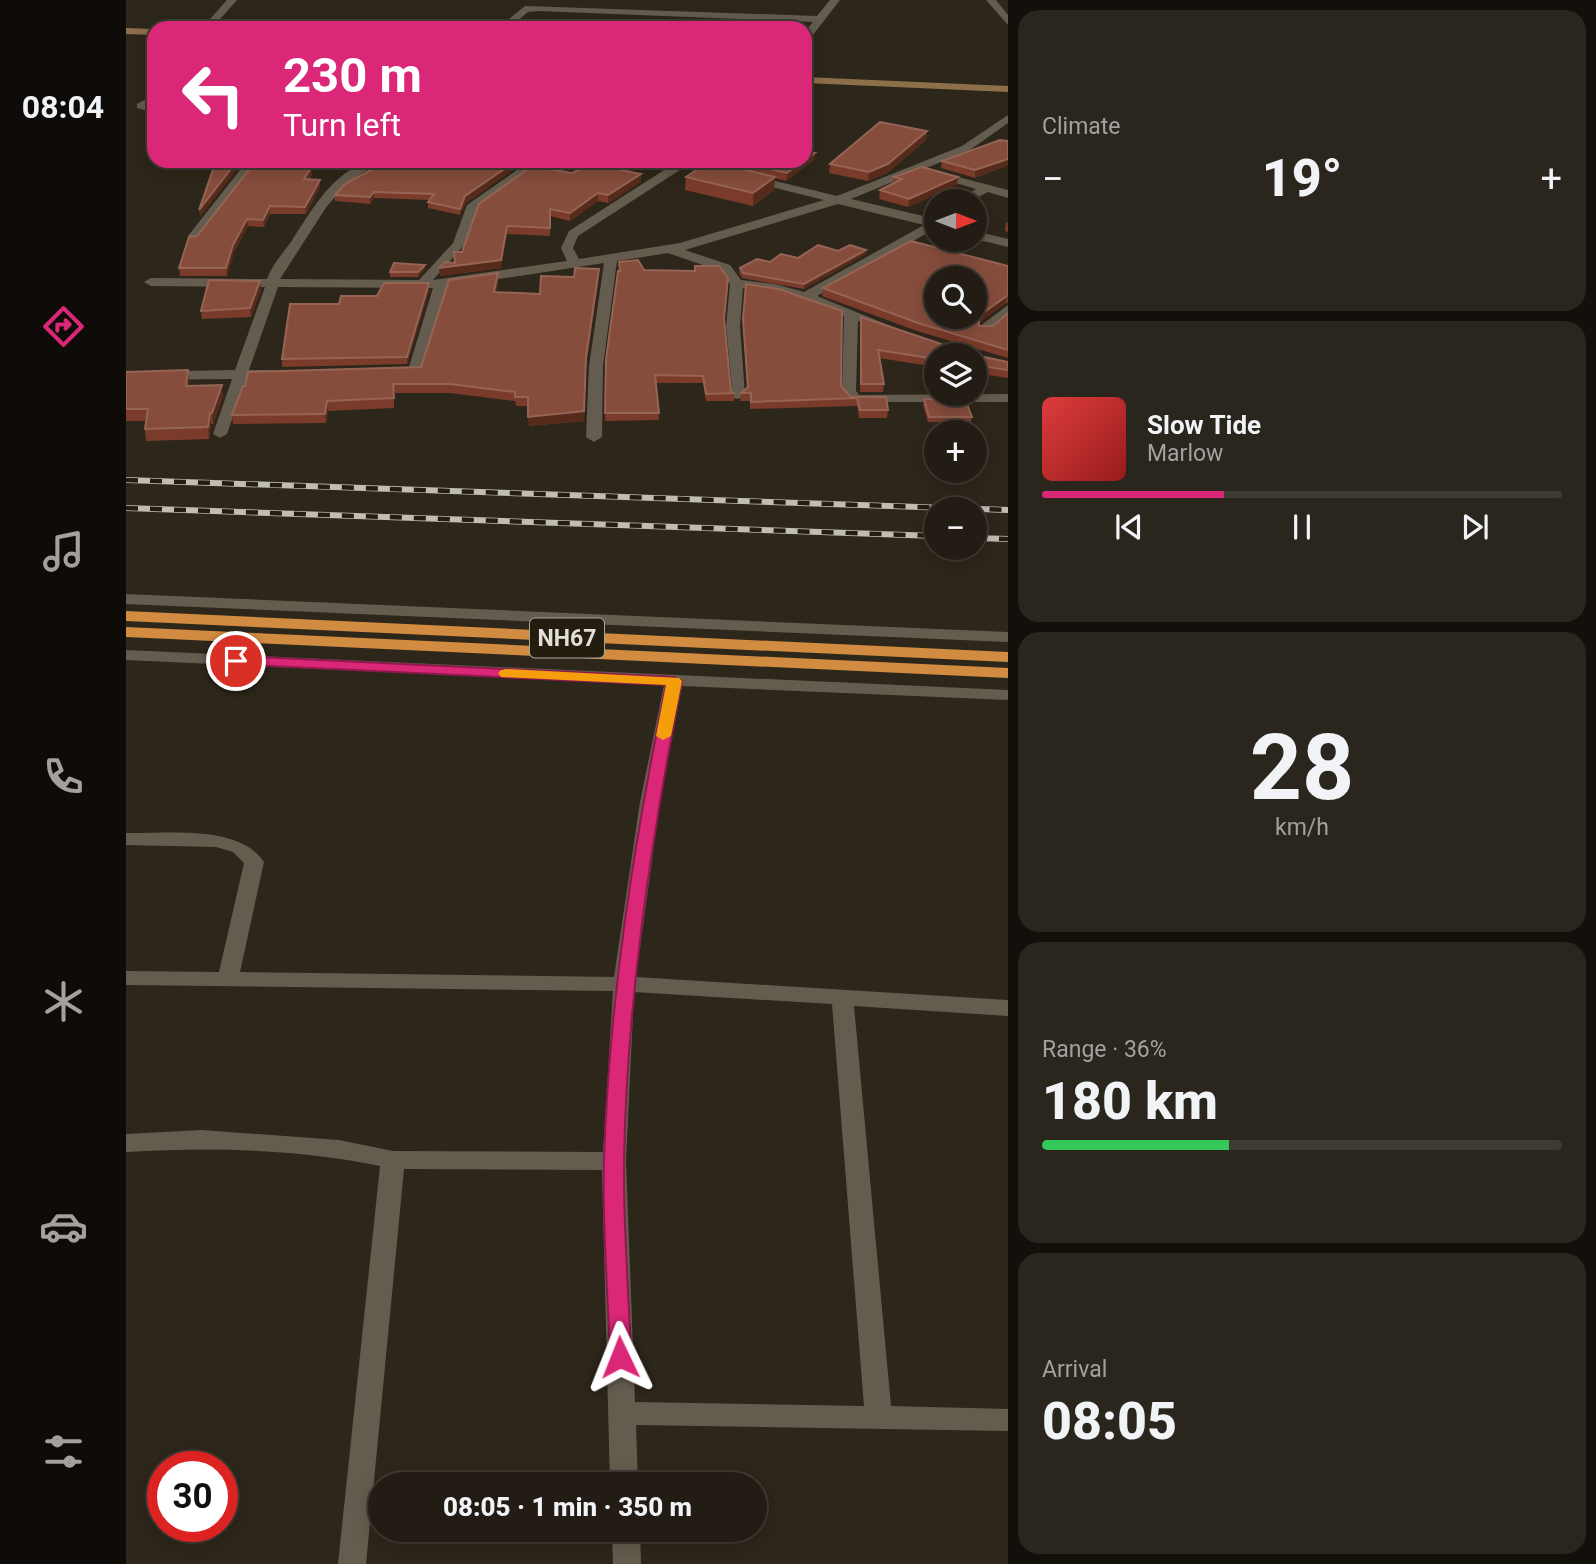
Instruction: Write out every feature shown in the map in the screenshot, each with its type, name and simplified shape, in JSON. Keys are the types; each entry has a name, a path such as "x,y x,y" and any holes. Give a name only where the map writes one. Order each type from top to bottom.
{"highway":[{"name":"NH67","path":"126,616 1008,657"},
{"name":"NH67","path":"126,632 1008,673"}],"main road":[{"path":"126,31 147,32"},
{"path":"812,80 1008,89"}],"street":[{"path":"213,21 232,0"},
{"path":"645,16 650,0"},
{"path":"812,29 835,0"},
{"path":"991,0 1008,22"},
{"path":"511,21 533,4 645,16 820,19"},
{"path":"151,282 441,284 668,249 841,199 989,138 1008,118"},
{"path":"192,239 248,168"},
{"path":"220,434 238,375 276,273 322,204 346,178 363,168"},
{"path":"422,284 459,244 471,208 528,168"},
{"path":"574,263 567,248 573,234 672,168"},
{"path":"712,168 924,221"},
{"path":"919,168 984,189"},
{"path":"987,190 1008,194"},
{"path":"807,296 924,231"},
{"path":"987,237 1008,243"},
{"path":"668,249 725,268 737,284 733,326 738,395"},
{"path":"594,437 596,366 611,257"},
{"path":"374,372 415,371 441,284"},
{"path":"737,284 760,284 807,296 900,332"},
{"path":"987,327 1008,309"},
{"path":"851,314 849,392 855,399 1008,398"},
{"path":"126,376 293,374"},
{"path":"126,599 1008,637"},
{"path":"126,656 1008,695"},
{"path":"624,1472 614,1161 624,984 650,802 674,681"},
{"path":"126,839 217,841 240,848 254,862 228,979"},
{"path":"126,978 624,984 1008,1008"},
{"path":"842,998 879,1418"},
{"path":"126,1143 202,1139 339,1149 393,1160 614,1161"},
{"path":"352,1564 393,1160"},
{"path":"622,1413 1008,1420"},
{"path":"626,1542 627,1564"}],"building":[{"path":"880,122 927,131 888,164 869,172 830,164"},
{"path":"1000,140 1008,141 1008,159 975,170 942,161"},
{"path":"922,167 958,177 931,189 924,189 924,192 909,199 880,190 902,179 894,177"},
{"path":"214,168 232,168 199,210"},
{"path":"250,168 311,168 304,179 320,180 305,207 270,206 263,220 247,219 233,245 226,268 179,268 189,237 197,236"},
{"path":"374,168 506,168 465,196 460,209 428,202 434,194 374,192 370,197 335,195 345,184"},
{"path":"529,168 572,173 582,168 624,168 621,170 641,174 608,195 598,193 570,213 550,209 550,228 507,226 501,260 439,268 445,262 455,263 454,252 462,252 479,204"},
{"path":"699,168 738,168 775,177 753,193 686,177"},
{"path":"765,168 794,168 787,173"},
{"path":"911,241 924,244 924,252 954,252 1008,266 1008,295 987,310 987,266 924,266 924,325 823,288"},
{"path":"818,245 838,251 850,245 866,250 804,284 743,273 740,268 757,259 770,262 781,254 798,258"},
{"path":"638,260 644,270 695,271 695,266 719,266 728,278 724,319 731,391 734,393 706,394 703,376 655,375 659,413 605,413 606,359 620,271 619,262"},
{"path":"394,263 425,265 418,272 390,272"},
{"path":"575,268 599,269 586,357 584,411 528,417 528,397 515,397 515,392 450,384 393,384 394,398 327,401 325,414 232,415 248,372 421,367 449,280 498,273 494,292 540,294 541,276 574,277"},
{"path":"209,280 260,281 250,308 201,311"},
{"path":"384,283 429,283 407,357 282,359 290,304 339,304 341,296 377,296"},
{"path":"746,284 779,289 842,311 841,386 851,397 886,397 888,410 860,410 857,398 751,402 751,393 741,393 748,387 743,319"},
{"path":"1008,313 1008,350 938,329 987,329 987,326 993,326"},
{"path":"861,317 938,343 924,343 924,357 878,350 884,384 861,384"},
{"path":"987,358 1008,362 1008,370 987,367"},
{"path":"188,370 186,386 222,385 210,413 208,427 145,429 148,409 126,409 126,372"},
{"path":"926,406 968,406 972,417 929,417"}],"railway":[{"path":"126,480 1008,510"},
{"path":"126,508 924,536"},
{"path":"987,538 1008,539"}],"slow traffic":[{"path":"506,673 674,681 663,736"}],"route":[{"path":"236,661 674,681 650,802 624,984 614,1161 620,1357"}]}
